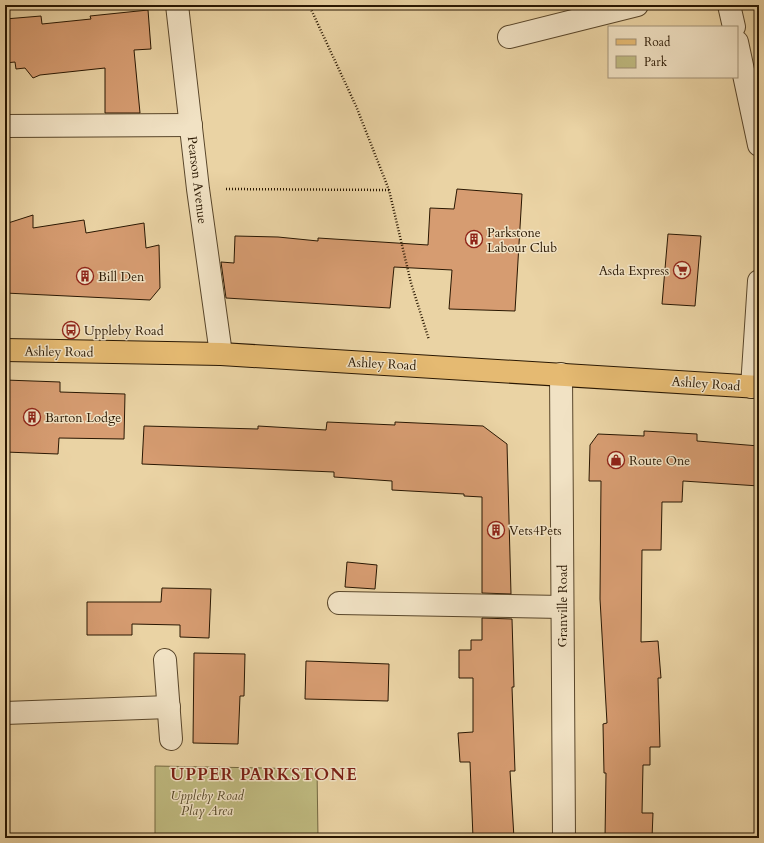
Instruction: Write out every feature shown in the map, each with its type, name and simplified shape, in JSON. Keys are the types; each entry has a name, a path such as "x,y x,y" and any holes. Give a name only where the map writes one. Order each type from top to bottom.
{"main road":[{"name":"Ashley Road","path":"5,350 221,354 755,387"}],"street":[{"name":"Pearson Avenue","path":"177,5 198,189 221,354"},
{"path":"509,37 637,5"},
{"path":"729,5 734,26"},
{"path":"738,47 759,145"},
{"path":"5,126 191,125"},
{"path":"755,387 759,281"},
{"name":"Granville Road","path":"560,374 564,838"},
{"path":"339,603 562,607"},
{"path":"165,660 171,739"},
{"path":"5,713 169,707"}],"path":[{"path":"309,5 356,106 389,190 411,283 428,334 433,366"},
{"path":"198,189 389,190"}],"green space":[{"name":"Uppleby Road Play Area","path":"155,766 317,769 318,838 155,838"}],"building":[{"path":"148,10 151,49 134,50 140,113 105,113 105,68 40,75 33,78 25,68 16,69 15,62 5,63 5,19 41,16 42,24 91,19 90,16"},
{"path":"457,189 522,194 515,311 449,309 452,270 394,267 390,308 226,298 221,262 234,263 235,236 278,237 318,241 318,238 428,245 430,208 454,209"},
{"path":"33,215 33,228 84,220 86,233 144,223 146,248 159,245 160,288 150,300 5,293 5,224"},
{"name":"Asda Express","path":"668,234 701,236 695,306 662,304"},
{"path":"5,380 60,382 60,392 125,394 124,439 59,438 58,454 5,452"},
{"path":"327,422 395,425 395,422 483,426 507,444 511,594 482,593 482,497 464,496 464,494 392,490 392,481 334,477 334,472 142,464 144,426 258,429 258,426 326,430"},
{"path":"644,431 697,434 697,441 759,446 759,486 683,481 682,502 662,502 661,550 642,550 641,642 658,641 661,678 658,678 660,747 650,747 650,765 643,765 642,813 653,813 652,838 605,838 606,773 604,773 603,724 607,723 600,599 601,481 589,481 590,445 598,434 644,436"},
{"path":"347,562 377,565 375,589 345,587"},
{"path":"162,588 211,589 209,638 180,637 180,625 132,624 132,635 87,635 87,602 161,602"},
{"path":"482,618 512,619 514,687 512,687 515,771 510,771 514,838 473,838 470,762 460,762 458,733 473,732 473,678 459,678 459,650 471,650 471,640 482,640"},
{"path":"194,653 245,654 244,696 240,696 238,744 193,743"},
{"path":"306,661 389,664 388,701 305,699"}],"place":[{"name":"Parkstone Labour Club","path":"474,239"},
{"name":"Asda Express","path":"682,270"},
{"name":"Bill Den","path":"85,276"},
{"name":"Uppleby Road","path":"71,330"},
{"name":"Barton Lodge","path":"32,417"},
{"name":"Route One","path":"616,460"},
{"name":"Vets4Pets","path":"496,530"}],"district":[{"name":"UPPER PARKSTONE","path":"264,774"}]}
